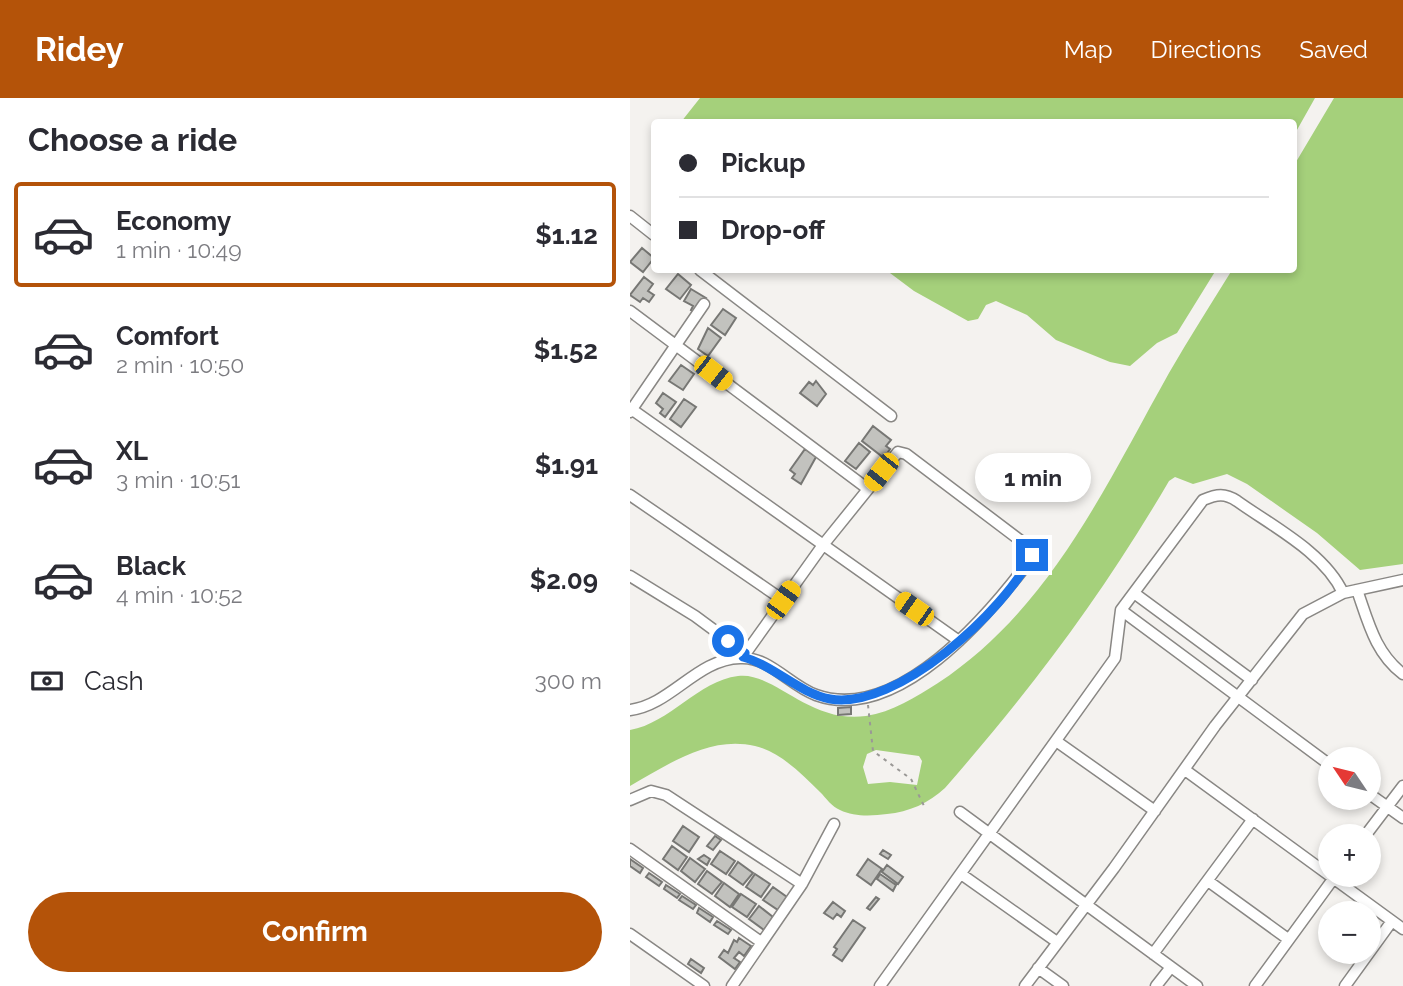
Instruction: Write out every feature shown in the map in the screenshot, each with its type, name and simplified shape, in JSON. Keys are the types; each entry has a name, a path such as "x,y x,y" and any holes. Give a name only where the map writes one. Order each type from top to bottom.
{"street":[{"path":"630,216 651,233"},
{"path":"704,273 891,416"},
{"path":"704,304 631,410 959,641"},
{"path":"630,311 868,489"},
{"path":"630,576 695,616 744,655 778,671 814,695 848,699 872,695 914,675 943,657 1012,584 1030,560 1033,550 901,452 895,455 823,545 744,655 715,664 646,706 630,710"},
{"path":"880,986 1115,658 1121,610 1203,500 1216,494 1237,501 1306,551 1337,580 1343,593"},
{"path":"630,495 783,600"},
{"path":"1025,986 1303,614 1343,593 1403,580"},
{"path":"1357,590 1372,635 1389,663 1403,674"},
{"path":"1134,593 1252,680"},
{"path":"1121,610 1318,756"},
{"path":"1056,741 1155,811"},
{"path":"1185,770 1318,865"},
{"path":"1375,824 1403,786"},
{"path":"630,800 653,791 666,795 802,884"},
{"path":"1381,802 1403,818"},
{"path":"960,812 1197,986"},
{"path":"1153,954 1253,819"},
{"path":"732,986 802,884 834,824"},
{"path":"630,849 761,942"},
{"path":"961,874 1057,942"},
{"path":"1208,881 1288,939"},
{"path":"1255,986 1327,887"},
{"path":"1348,887 1403,929"},
{"path":"1345,986 1392,921"},
{"path":"630,934 704,986"},
{"path":"1156,986 1171,967"},
{"path":"1038,968 1063,986"}],"path":[{"path":"869,712 873,751 911,779 925,808"}],"shaded area":[{"path":"700,98 1315,98 1297,130 1297,119 683,119"},
{"path":"1334,98 1403,98 1403,564 1360,570 1317,533 1247,484 1227,474 1193,484 1175,477 1169,481 1118,564 1037,677 945,788 925,802 911,809 887,814 851,814 832,805 782,758 755,746 738,744 705,748 630,786 630,730 658,719 724,679 751,677 765,681 810,706 827,712 866,716 912,699 977,653 1012,619 1072,543 1230,273 1297,273 1297,160","holes":["876,750 919,756 922,761 917,785 890,782 868,784 863,767 867,754"]},
{"path":"890,273 1214,273 1177,333 1157,343 1130,366 1110,362 1056,340 1027,315 996,301 986,305 978,319 968,321 914,291"}],"building":[{"path":"642,248 651,256 651,262 643,272 630,262"},
{"path":"678,274 691,285 680,299 666,289"},
{"path":"644,277 653,284 648,291 654,295 649,302 643,298 640,302 630,295"},
{"path":"691,289 706,298 696,313 691,310 693,306 684,301"},
{"path":"723,309 736,318 725,335 711,325"},
{"path":"708,328 721,338 708,356 698,349"},
{"path":"681,365 694,374 683,390 669,381"},
{"path":"816,381 826,394 817,406 800,393 809,382 813,385"},
{"path":"663,393 676,402 665,417 660,413 663,409 656,403"},
{"path":"684,399 696,407 681,427 670,419"},
{"path":"873,426 891,440 886,446 890,449 884,458 862,441"},
{"path":"859,443 870,452 856,469 845,461"},
{"path":"805,449 816,457 801,484 792,478 795,474 790,470"},
{"path":"851,707 851,714 838,715 838,708"},
{"path":"683,826 699,837 689,852 673,841"},
{"path":"715,836 721,840 713,850 707,846"},
{"path":"672,846 687,857 678,870 663,859"},
{"path":"883,850 891,855 888,859 880,854"},
{"path":"720,851 735,861 726,874 711,864"},
{"path":"704,855 710,859 707,865 698,859"},
{"path":"690,858 705,869 695,882 681,871"},
{"path":"630,859 643,868 640,873 630,866"},
{"path":"868,859 882,869 871,885 857,875"},
{"path":"738,862 753,873 743,885 729,875"},
{"path":"887,865 903,877 898,884 882,872"},
{"path":"707,871 722,882 712,894 698,884"},
{"path":"649,873 662,882 659,886 646,877"},
{"path":"755,874 770,884 761,897 746,887"},
{"path":"880,874 896,885 893,891 877,879"},
{"path":"724,883 739,894 730,907 715,896"},
{"path":"666,885 680,894 677,898 664,889"},
{"path":"773,887 787,897 778,910 763,900"},
{"path":"741,894 756,904 747,917 732,907"},
{"path":"682,896 696,905 693,909 679,900"},
{"path":"876,897 879,899 870,910 867,908"},
{"path":"833,902 845,911 841,917 837,914 833,919 824,913"},
{"path":"759,906 773,917 764,930 749,919"},
{"path":"699,908 713,917 710,922 697,913"},
{"path":"853,920 865,928 842,961 833,955 837,949 834,947"},
{"path":"717,921 731,930 728,934 714,925"},
{"path":"739,938 751,946 744,956 739,952 734,958 740,962 735,969 719,957 724,950 728,953 734,940 737,942"},
{"path":"691,959 704,968 701,973 688,964"}],"route":[{"path":"728,641 745,653 743,657 778,671 814,695 833,699 872,695 914,675 943,657 990,610 1032,555"}]}
